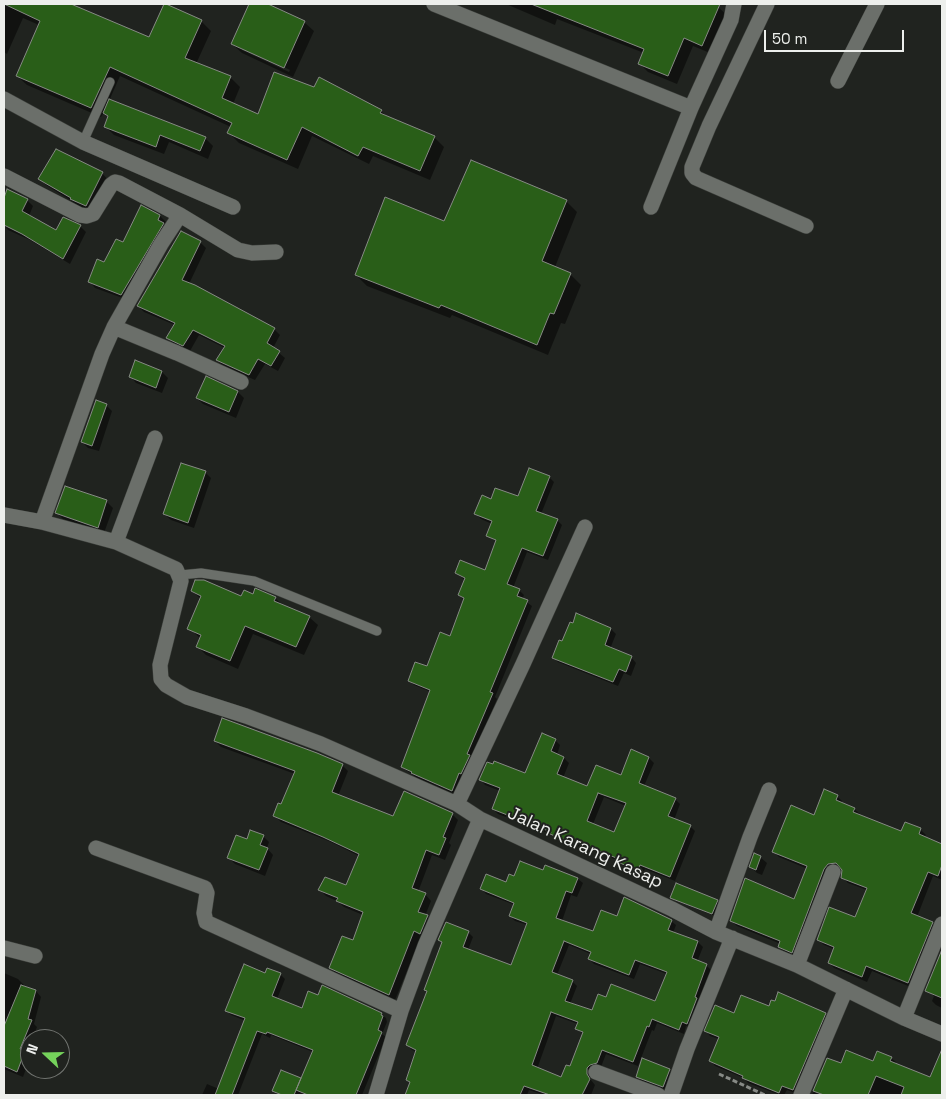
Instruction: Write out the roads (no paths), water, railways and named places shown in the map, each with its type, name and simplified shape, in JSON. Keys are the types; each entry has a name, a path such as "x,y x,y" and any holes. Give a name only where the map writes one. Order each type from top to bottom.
{"street":[{"path":"434,4 691,108"},
{"path":"651,207 691,108 731,20 734,4"},
{"path":"767,4 710,126 692,167 692,173 696,178 806,226"},
{"path":"838,81 877,4"},
{"path":"4,99 83,142 233,206"},
{"path":"4,176 80,215 86,216 93,214 111,185 115,182 119,183 238,250 252,253 276,252"},
{"path":"42,522 102,354 114,327 161,244 180,216"},
{"path":"114,327 241,382"},
{"path":"116,542 155,438"},
{"path":"4,515 42,522 116,542 176,569 181,581 160,665 161,678 166,685 188,697 321,744 457,804 480,819"},
{"path":"457,804 585,527"},
{"path":"716,932 769,790"},
{"name":"Jalan Karang Kasap","path":"376,1095 401,1011 425,946 480,819 672,909 716,932 797,965 904,1018 942,1034"},
{"path":"96,848 205,888 207,893 204,914 206,922 401,1011"},
{"path":"797,965 833,872"},
{"path":"904,1018 942,924"},
{"path":"671,1095 687,1049 732,938"},
{"path":"4,948 35,956"},
{"path":"801,1095 846,989"},
{"path":"596,1072 658,1095"}],"lane":[{"path":"83,142 110,82"},
{"path":"180,575 201,573 254,581 377,631"}]}
